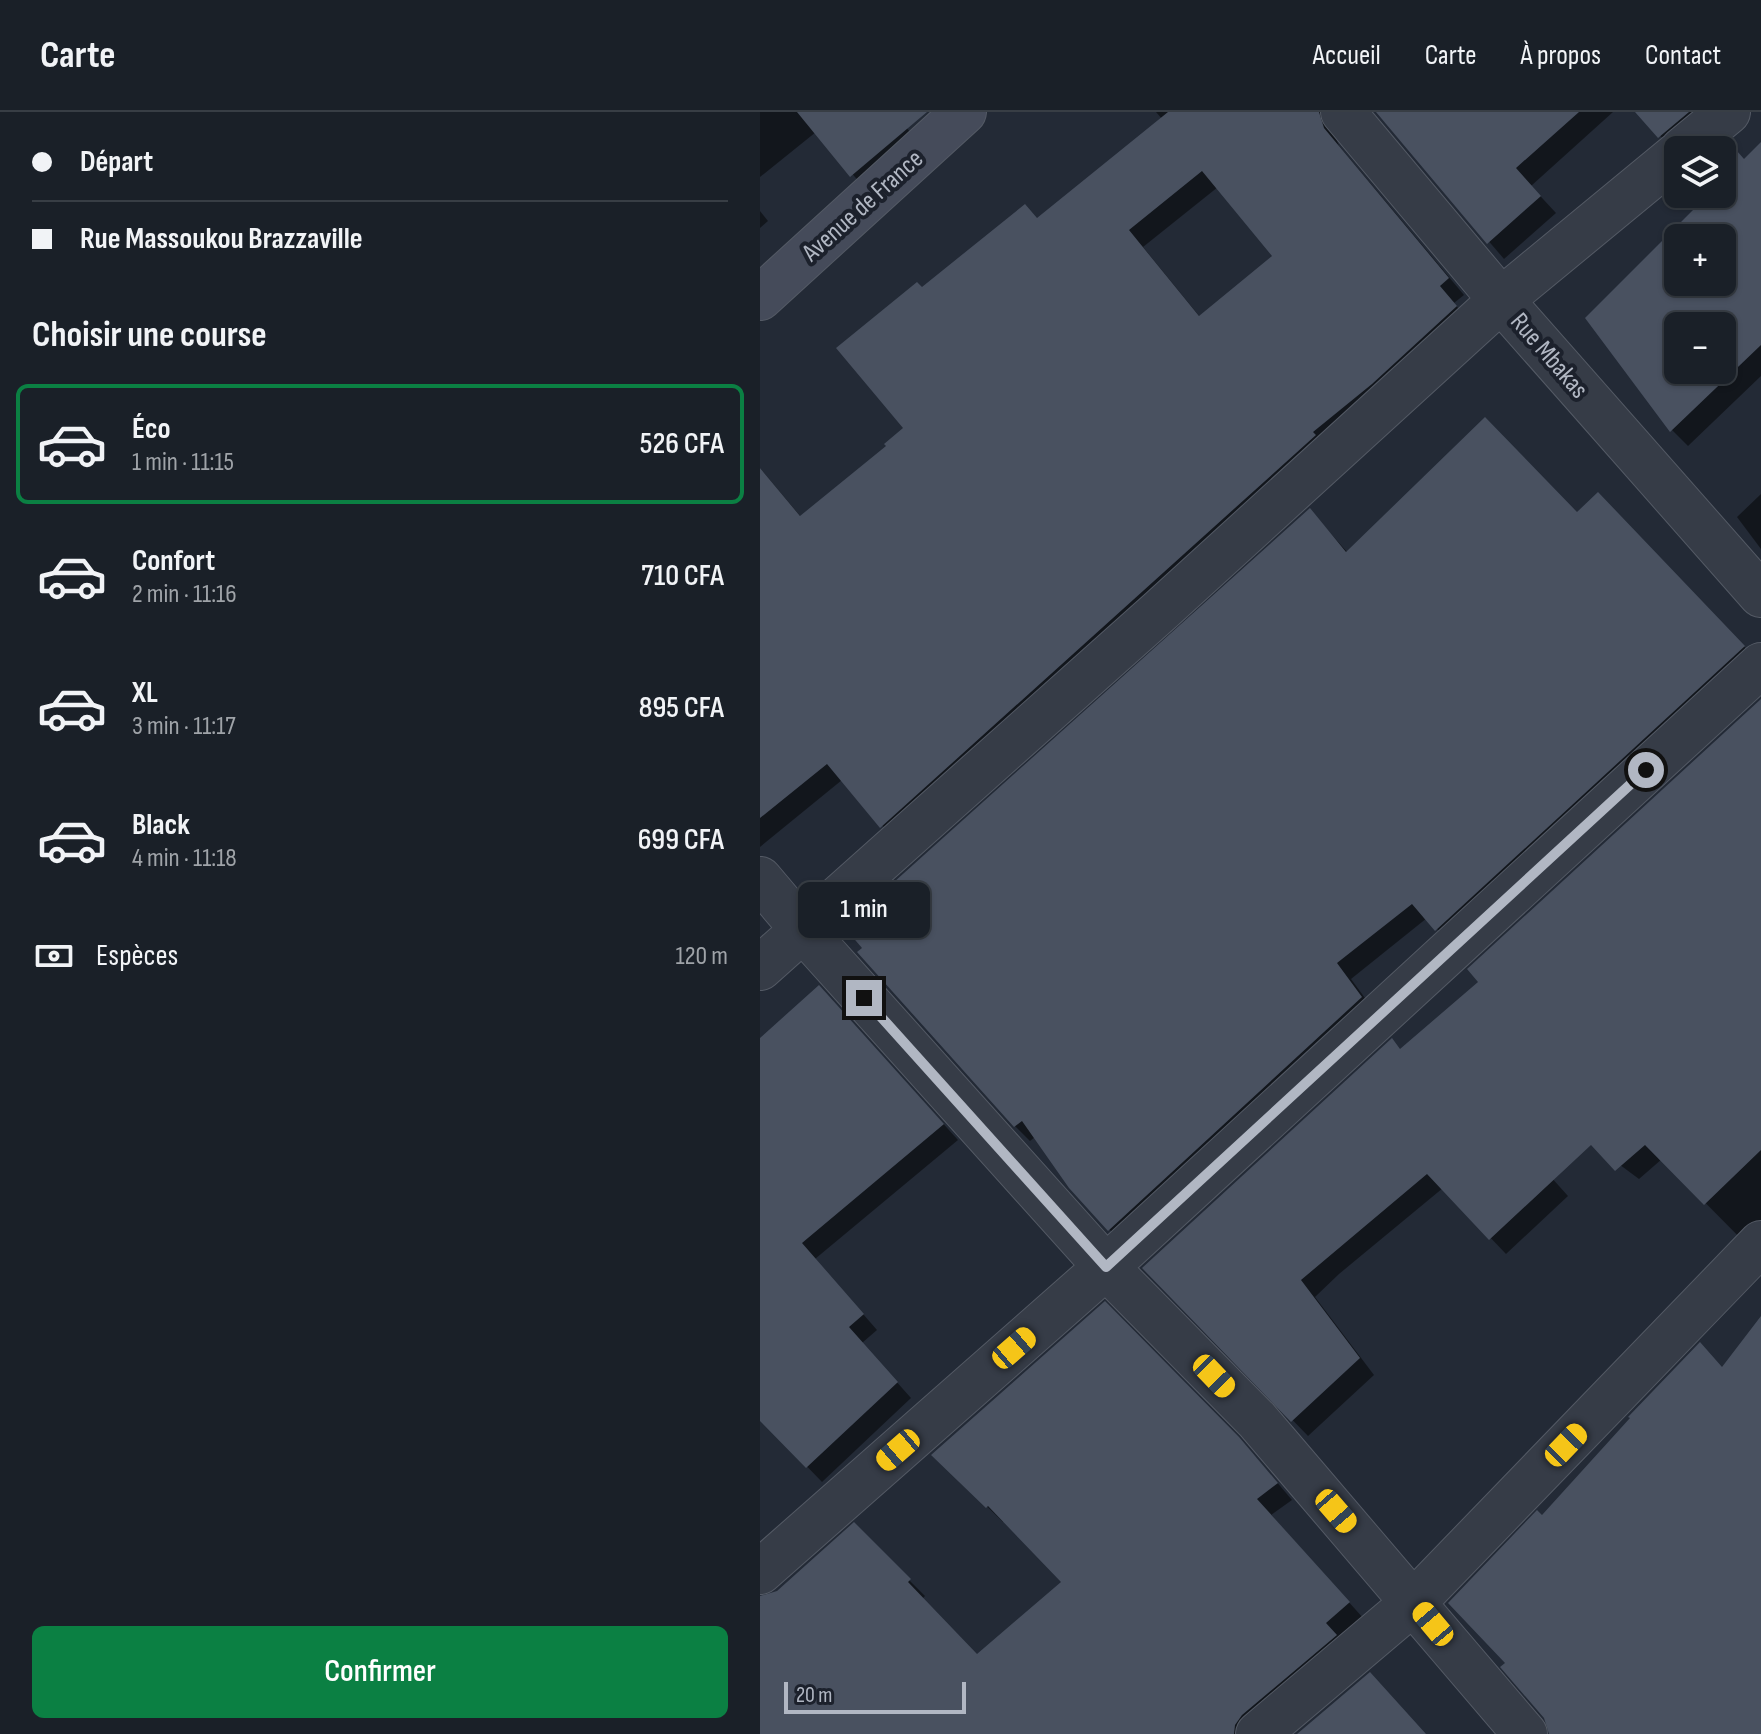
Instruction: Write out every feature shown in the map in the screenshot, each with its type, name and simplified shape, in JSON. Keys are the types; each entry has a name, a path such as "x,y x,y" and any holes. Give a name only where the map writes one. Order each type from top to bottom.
{"main road":[{"name":"Avenue de France","path":"760,298 964,112"}],"street":[{"name":"Rue Mbakas","path":"1343,112 1501,300 1761,595"},
{"path":"1699,136 1728,112"},
{"path":"760,968 1160,611 1501,300 1664,165"},
{"path":"760,1572 1106,1267 1761,665"},
{"path":"760,879 1106,1267 1257,1420 1525,1734"},
{"path":"1258,1734 1414,1602 1761,1243"}],"building":[{"path":"797,112 927,112 850,177"},
{"path":"1168,112 1319,112 1324,128 1449,278 1440,286 1457,306 1372,384 1313,432 1316,435 880,828 827,764 760,818 760,468 800,516 886,446 884,444 903,428 836,348 917,282 922,287 1025,204 1037,218","holes":["1202,171 1272,256 1199,316 1129,230"]},
{"path":"1376,112 1579,112 1516,168 1541,196 1487,244"},
{"path":"1635,112 1689,112 1658,138"},
{"path":"1761,142 1761,345 1736,369 1736,312 1664,312 1664,384 1720,384 1670,432 1585,318 1664,239 1664,296 1736,296 1736,224 1679,224 1695,208 1736,208 1736,150 1744,159"},
{"path":"1485,417 1577,512 1598,492 1745,646 1435,931 1412,904 1337,963 1362,997 1108,1231 1069,1188 1022,1121 1014,1127 857,952 862,948 844,927 1310,508 1346,552"},
{"path":"1761,699 1761,1150 1704,1205 1645,1145 1615,1171 1591,1145 1489,1240 1427,1174 1301,1280 1360,1358 1291,1422 1142,1268 1392,1038 1400,1049 1478,982 1467,969"},
{"path":"819,985 944,1124 802,1243 864,1314 849,1327 898,1382 806,1468 760,1421 760,1038"},
{"path":"1105,1301 1239,1437 1278,1483 1257,1499 1350,1602 1326,1623 1337,1635 1242,1715 1235,1725 1234,1734 760,1734 760,1596 777,1591 854,1522 911,1579 908,1582 977,1654 1061,1582 988,1506 986,1508 931,1455"},
{"path":"1761,1316 1761,1734 1549,1734 1544,1718 1500,1667 1505,1663 1448,1603 1537,1510 1542,1515 1628,1417 1700,1342 1722,1367"},
{"path":"1370,1672 1426,1734 1297,1734"}],"route":[{"path":"864,998 1106,1267 1646,770"}]}
